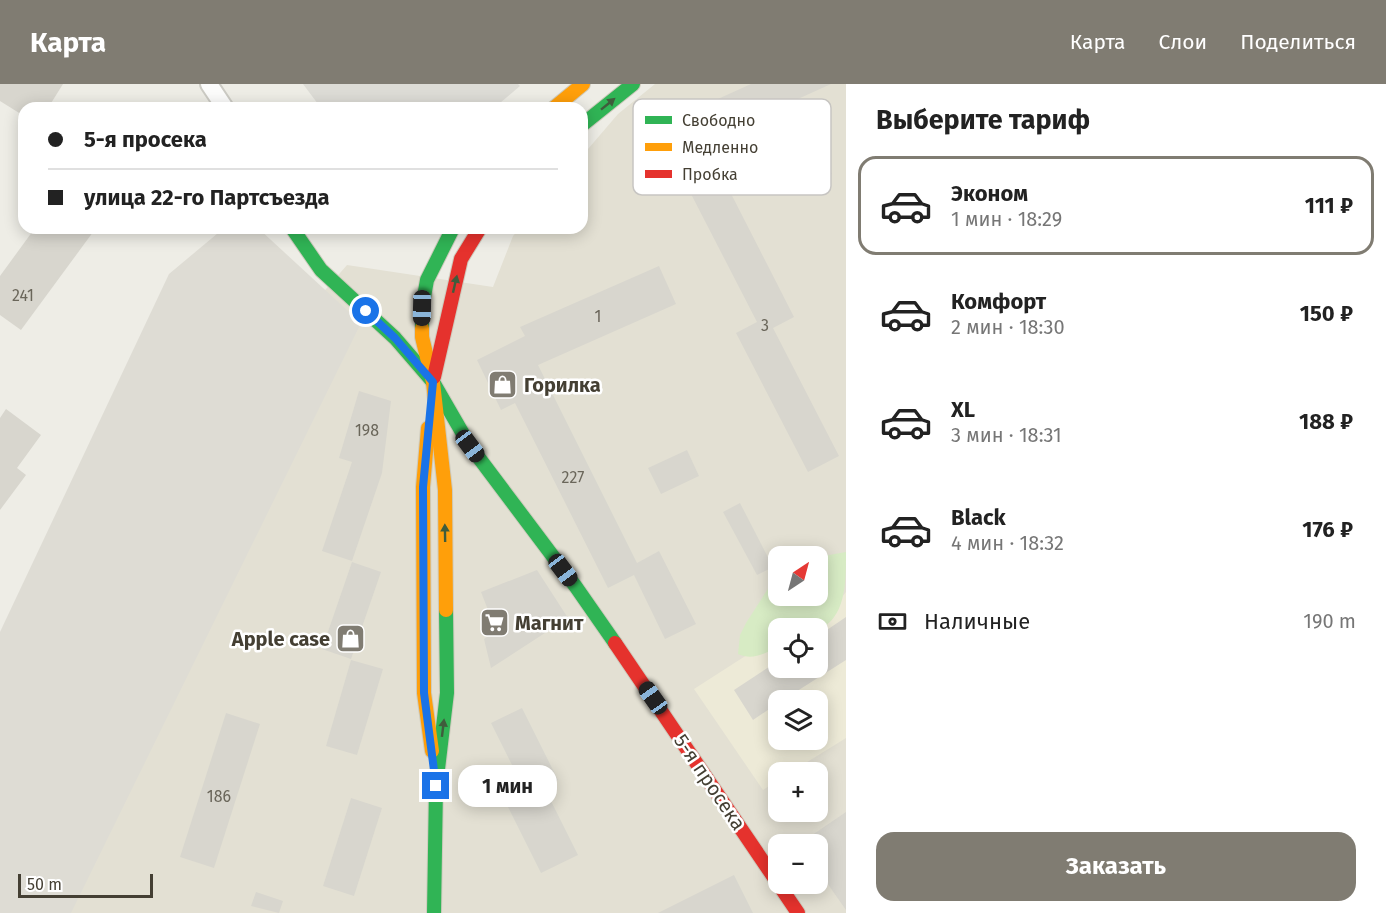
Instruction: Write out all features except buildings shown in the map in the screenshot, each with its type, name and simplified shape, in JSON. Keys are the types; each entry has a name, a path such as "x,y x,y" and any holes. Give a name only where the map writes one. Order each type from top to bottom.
{"main road":[{"path":"561,102 583,84"},
{"path":"588,120 633,84"},
{"name":"5-я просека","path":"296,234 321,270 395,338 433,382 470,446 583,597 718,792 798,913"},
{"path":"434,913 436,786 447,693 445,489 433,382 422,337 422,308 427,280 450,234"},
{"path":"436,786 424,681 423,487 433,382 461,259 476,234"}],"street":[{"path":"209,84 221,102"}],"shaded area":[{"path":"303,84 518,84 520,86 501,102 316,102"},
{"path":"655,84 846,84 846,913 0,913 208,424 347,265 493,287 515,234 588,234 588,149 618,114 633,102 633,195 831,195 831,99 636,99"},
{"path":"217,234 265,234 361,323 71,913 0,913 0,632 169,274"},
{"path":"846,592 846,738 828,749 828,690 768,690 768,750 827,750 807,762 768,762 768,787 763,790 694,689 768,641 768,678 828,678 828,618 826,618"}],"green space":[{"path":"846,552 845,587 834,617 828,623 828,618 768,618 768,652 749,657 738,654 740,635 768,589 768,606 828,606 828,555"}],"traffic: fast":[{"path":"588,120 633,84"},
{"path":"296,234 321,270 395,338 433,382 470,446 615,643"},
{"path":"422,328 422,308 427,280 450,234"},
{"path":"434,913 436,786 447,693 446,610"}],"traffic: slow":[{"path":"561,102 583,84"},
{"path":"422,328 433,382 445,490 446,610"},
{"path":"428,428 423,487 424,693 432,751"}],"traffic: jam":[{"path":"434,377 461,259 476,234"},
{"path":"615,643 798,913"}],"place":[{"name":"Горилка","path":"503,385"},
{"name":"Магнит","path":"494,623"},
{"name":"Apple case","path":"351,639"}],"route":[{"path":"366,311 395,338 433,382 423,487 424,693 436,786"}]}
